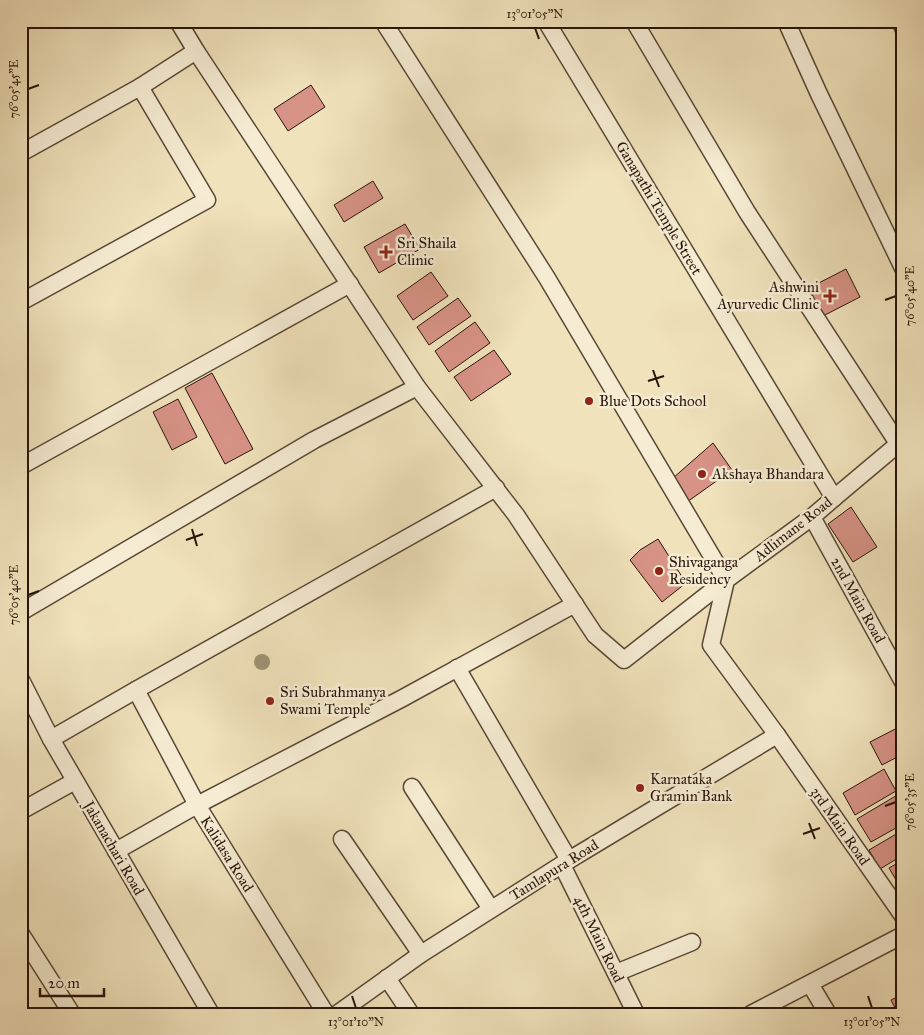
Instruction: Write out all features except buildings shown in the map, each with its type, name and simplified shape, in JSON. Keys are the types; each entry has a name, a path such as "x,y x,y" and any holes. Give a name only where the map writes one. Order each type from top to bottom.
{"street":[{"path":"21,23 25,21"},
{"path":"116,851 197,805 401,699 575,604 516,515 417,387 178,21"},
{"path":"383,21 547,278 726,580 711,644 777,735"},
{"name":"Ganapathi Temple Street","path":"546,21 834,498"},
{"path":"634,21 747,212 901,445"},
{"path":"786,21 903,268"},
{"path":"900,21 903,28"},
{"path":"21,153 140,87 196,51"},
{"path":"21,302 207,200 140,87"},
{"path":"21,466 350,284"},
{"path":"21,612 314,440 417,387"},
{"name":"Adlimane Road","path":"575,604 595,635 624,660 726,580 812,518 834,498 901,445"},
{"path":"51,739 496,488"},
{"name":"2nd Main Road","path":"812,518 903,682"},
{"name":"4th Main Road","path":"457,668 566,862 636,1014"},
{"name":"Jakanachari Road","path":"21,680 51,739 211,1014"},
{"name":"Kalidasa Road","path":"136,690 197,805 326,1014"},
{"name":"Tamlapura Road","path":"337,1014 358,1007 387,978 491,909 777,735"},
{"name":"3rd Main Road","path":"777,735 903,916"},
{"path":"21,811 76,781"},
{"path":"412,787 491,909"},
{"path":"342,839 421,954"},
{"path":"21,934 72,1014"},
{"path":"755,1013 903,934"},
{"path":"616,973 692,942"},
{"path":"387,978 411,1014"},
{"path":"810,984 828,1014"}],"place":[{"name":"Sri Shaila Clinic","path":"386,252"},
{"name":"Ashwini Ayurvedic Clinic","path":"830,296"},
{"name":"Blue Dots School","path":"589,401"},
{"name":"Akshaya Bhandara","path":"702,474"},
{"name":"Shivaganga Residency","path":"659,571"},
{"name":"Sri Subrahmanya Swami Temple","path":"270,701"},
{"name":"Karnataka Gramin Bank","path":"640,788"}]}
